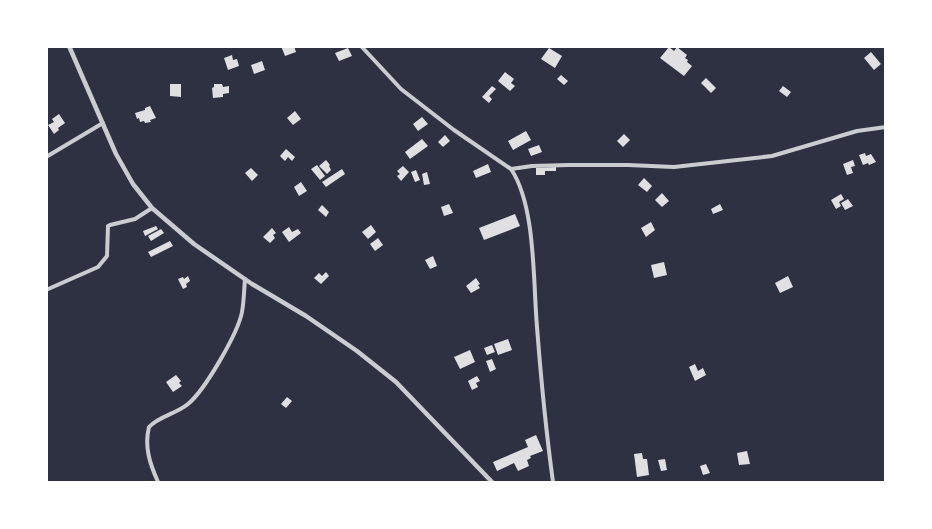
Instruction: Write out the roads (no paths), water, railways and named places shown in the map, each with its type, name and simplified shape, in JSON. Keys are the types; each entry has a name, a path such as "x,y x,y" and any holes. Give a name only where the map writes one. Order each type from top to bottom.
{"street":[{"path":"69,46 116,154 133,184 152,208 194,244 245,279 306,316 357,351 396,382 492,483"},
{"path":"361,46 401,89 454,130 511,169 517,178 530,231 545,427 553,483"},
{"path":"46,157 103,123"},
{"path":"511,169 569,165 674,167 728,161 772,156 857,132 885,127"},
{"path":"46,290 98,267 107,256 108,226 135,219 152,208"},
{"path":"158,483 146,446 148,427 158,419 178,411 196,396 222,356 240,320 245,279"}]}
